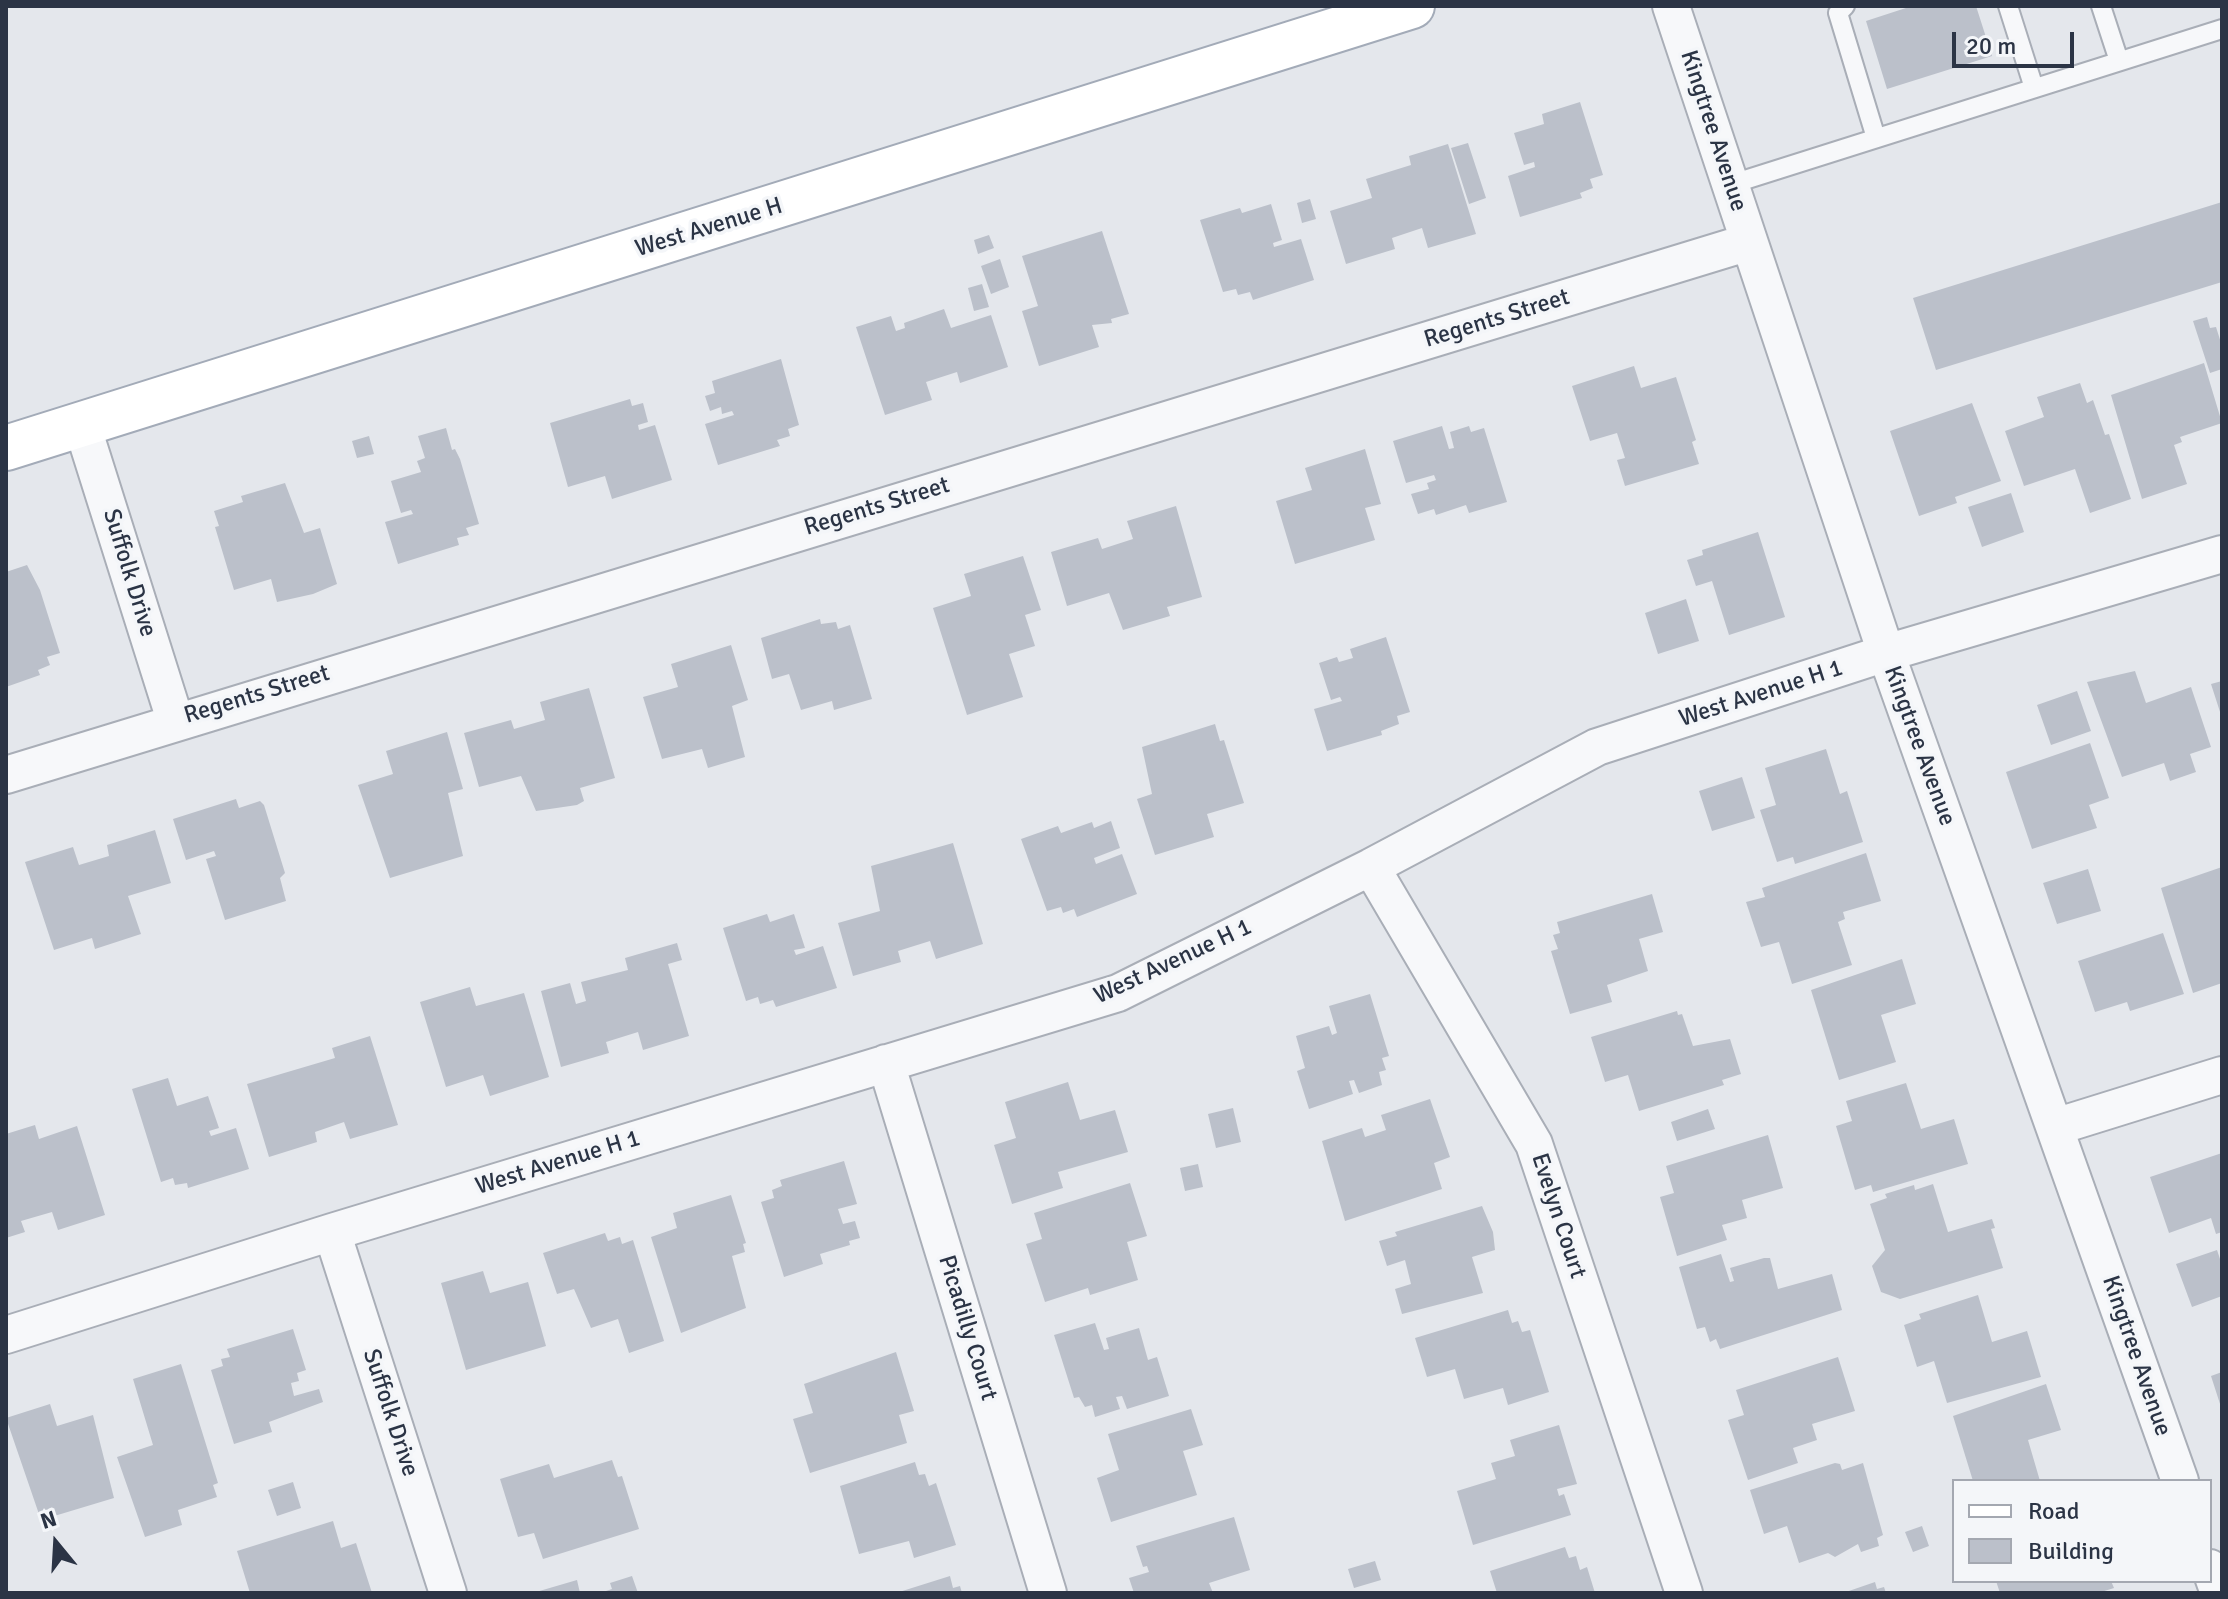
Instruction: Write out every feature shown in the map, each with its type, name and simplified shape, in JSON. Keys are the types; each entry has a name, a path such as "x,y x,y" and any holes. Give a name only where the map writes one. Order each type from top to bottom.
{"main road":[{"name":"West Avenue H","path":"6,448 1412,6"}],"street":[{"name":"Kingtree Avenue","path":"1671,6 1886,653 2179,1479"},
{"name":"Regents Street","path":"6,775 175,720 1749,242"},
{"name":"Suffolk Drive","path":"82,425 175,720"},
{"name":"West Avenue H 1","path":"6,1335 332,1232 1118,993 1371,867 1597,747 1886,653 2222,554"},
{"name":"Evelyn Court","path":"1371,867 1534,1144 1684,1593"},
{"name":"Picadilly Court","path":"886,1063 1048,1593"},
{"path":"2055,1127 2222,1075"},
{"name":"Suffolk Drive","path":"332,1232 448,1593"}],"lane":[{"path":"1845,6 1838,13 1876,138"},
{"path":"2008,6 2034,88"},
{"path":"2101,6 2119,61"},
{"path":"1732,184 2222,29"}],"building":[{"path":"1912,6 1976,6 1992,56 1887,89 1866,21"},
{"path":"1580,102 1603,175 1590,179 1593,188 1580,193 1582,198 1520,217 1508,176 1535,167 1534,162 1524,165 1514,133 1544,124 1542,114"},
{"path":"1468,143 1486,198 1469,204 1451,148"},
{"path":"1448,144 1476,234 1428,248 1422,228 1392,238 1395,249 1346,264 1330,211 1372,198 1366,179 1411,165 1409,156"},
{"path":"1310,199 1316,219 1302,223 1297,203"},
{"path":"2222,202 2222,282 1936,370 1913,298"},
{"path":"1271,204 1282,240 1273,243 1274,247 1301,239 1314,280 1253,300 1250,292 1238,295 1236,289 1223,292 1200,220 1240,208 1242,213"},
{"path":"1102,231 1129,314 1111,319 1112,323 1092,325 1099,347 1039,366 1022,311 1038,306 1022,256"},
{"path":"989,235 994,248 978,254 974,240"},
{"path":"1000,259 1009,287 991,294 981,266"},
{"path":"982,284 989,307 974,311 968,288"},
{"path":"944,309 951,328 991,315 1008,367 960,383 957,372 926,382 932,400 885,415 856,327 891,316 896,331 905,328 904,323"},
{"path":"2207,317 2210,328 2216,327 2222,346 2222,369 2210,373 2193,321"},
{"path":"781,359 799,425 788,429 790,436 777,440 780,446 718,465 705,424 734,415 732,411 722,414 721,407 710,411 705,396 715,393 712,381"},
{"path":"2204,363 2222,423 2180,437 2182,442 2174,445 2187,484 2142,499 2111,395"},
{"path":"1634,366 1641,388 1676,377 1696,440 1692,442 1699,464 1625,486 1617,460 1625,458 1617,433 1590,441 1572,386"},
{"path":"2080,383 2087,403 2093,400 2105,435 2109,434 2131,499 2090,513 2075,469 2024,486 2005,431 2044,417 2037,397"},
{"path":"630,399 632,406 643,403 648,422 638,425 639,430 655,425 672,480 612,499 605,476 568,487 550,423"},
{"path":"1972,403 2001,481 1955,497 1957,503 1919,516 1890,431"},
{"path":"1442,426 1449,449 1454,448 1450,432 1469,426 1471,432 1484,428 1507,502 1469,513 1466,505 1436,515 1434,509 1418,514 1411,494 1429,489 1427,483 1436,480 1434,475 1406,483 1393,441"},
{"path":"446,428 452,450 455,449 460,459 479,524 466,528 469,535 457,538 459,545 398,564 385,522 413,514 411,510 401,513 391,481 421,472 417,461 425,458 418,436"},
{"path":"369,436 374,454 357,458 352,441"},
{"path":"1365,449 1381,504 1365,508 1375,540 1295,564 1276,501 1312,490 1305,468"},
{"path":"285,483 304,533 320,528 337,584 313,594 277,602 271,579 234,590 215,527 219,526 214,511 243,502 241,496"},
{"path":"2011,493 2024,532 1982,547 1968,507"},
{"path":"1176,506 1202,597 1167,607 1170,616 1123,630 1109,593 1067,606 1051,552 1098,538 1102,549 1133,539 1127,521"},
{"path":"1758,532 1785,617 1729,635 1712,581 1696,586 1687,560 1703,555 1702,550"},
{"path":"1023,556 1041,610 1025,615 1035,646 1009,654 1023,697 967,715 933,608 971,596 964,574"},
{"path":"27,565 40,590 60,653 47,657 50,665 38,670 40,675 6,687 6,572"},
{"path":"1686,599 1699,641 1658,654 1645,613"},
{"path":"820,619 821,624 836,622 838,629 850,625 872,699 834,710 832,701 801,710 789,674 772,679 761,638"},
{"path":"1386,637 1410,712 1397,716 1399,724 1381,731 1382,735 1327,751 1314,709 1342,701 1340,697 1331,700 1319,663 1337,657 1339,662 1353,658 1350,649"},
{"path":"731,645 748,700 732,706 745,757 708,768 702,749 662,759 643,697 678,687 671,664"},
{"path":"2135,671 2146,703 2191,687 2211,747 2190,754 2196,772 2170,781 2164,763 2122,777 2087,682"},
{"path":"2222,681 2222,715 2221,715 2211,684"},
{"path":"589,688 615,778 580,788 584,801 577,805 536,811 521,776 479,787 464,733 511,720 514,729 545,720 540,702"},
{"path":"2077,691 2091,731 2051,745 2037,705"},
{"path":"1215,724 1220,741 1224,740 1244,803 1207,814 1214,837 1155,855 1137,799 1152,794 1142,747"},
{"path":"447,732 463,789 448,793 463,856 390,878 358,785 393,774 386,751"},
{"path":"2090,743 2109,798 2089,805 2097,828 2032,849 2006,772"},
{"path":"1826,749 1840,794 1847,791 1863,842 1795,864 1793,857 1777,862 1760,810 1776,805 1765,768"},
{"path":"1742,777 1755,818 1712,831 1699,791"},
{"path":"236,799 239,808 260,801 264,805 285,873 280,878 286,901 225,920 206,859 216,856 214,851 186,860 173,819"},
{"path":"1111,821 1120,848 1094,858 1096,864 1122,854 1137,894 1077,917 1074,909 1063,913 1061,907 1047,911 1021,839 1058,826 1061,833 1092,822 1094,828"},
{"path":"155,830 171,883 128,896 141,934 95,949 92,938 54,950 25,862 73,847 79,865 109,856 107,845"},
{"path":"953,843 983,944 936,959 930,941 898,951 901,962 853,976 838,923 880,911 871,866"},
{"path":"1866,853 1881,901 1843,912 1845,919 1838,922 1852,965 1792,984 1779,942 1761,947 1746,902 1765,897 1762,888"},
{"path":"2222,867 2222,983 2193,993 2161,888"},
{"path":"2088,869 2101,911 2057,924 2043,883"},
{"path":"1652,894 1663,932 1639,939 1648,971 1607,985 1612,1002 1570,1014 1551,951 1558,949 1553,935 1560,933 1557,922"},
{"path":"767,914 770,922 794,914 805,948 794,950 796,955 823,946 837,988 776,1007 773,1000 760,1004 758,997 746,1001 723,928"},
{"path":"2163,933 2184,994 2130,1011 2127,1002 2095,1012 2078,961"},
{"path":"677,943 682,960 668,964 689,1036 643,1050 638,1032 606,1042 609,1053 561,1067 541,991 570,983 576,1004 586,1001 581,982 628,970 625,958"},
{"path":"1902,959 1916,1004 1881,1015 1896,1062 1839,1080 1811,990"},
{"path":"470,987 476,1006 524,993 549,1077 490,1096 483,1075 446,1087 420,1002"},
{"path":"1370,994 1389,1056 1382,1058 1386,1070 1379,1072 1382,1085 1359,1093 1354,1080 1349,1081 1353,1094 1309,1109 1297,1071 1305,1068 1296,1036 1329,1026 1332,1035 1337,1033 1329,1006"},
{"path":"1677,1011 1678,1015 1682,1014 1693,1046 1730,1039 1741,1074 1722,1080 1724,1085 1639,1111 1628,1075 1605,1082 1591,1037"},
{"path":"370,1036 398,1125 350,1139 344,1122 315,1132 317,1142 269,1157 247,1084 335,1058 332,1048"},
{"path":"168,1078 177,1106 208,1096 219,1128 209,1131 211,1136 236,1128 249,1169 188,1188 187,1183 175,1185 173,1178 161,1182 132,1089"},
{"path":"1068,1082 1080,1120 1115,1110 1128,1152 1058,1172 1063,1188 1012,1204 994,1145 1016,1138 1005,1102"},
{"path":"1906,1083 1921,1129 1954,1119 1968,1164 1873,1192 1871,1185 1855,1190 1836,1126 1852,1121 1846,1101"},
{"path":"1430,1099 1450,1157 1434,1163 1442,1189 1345,1221 1322,1141 1362,1128 1365,1137 1386,1130 1381,1115"},
{"path":"1233,1108 1241,1142 1216,1148 1208,1114"},
{"path":"1708,1109 1715,1129 1677,1141 1671,1122"},
{"path":"35,1125 39,1139 77,1126 105,1215 58,1230 52,1212 21,1221 25,1232 6,1238 6,1134"},
{"path":"1768,1135 1783,1188 1742,1200 1747,1218 1722,1225 1727,1240 1677,1256 1660,1197 1674,1193 1666,1166"},
{"path":"2222,1153 2222,1232 2216,1234 2211,1218 2169,1233 2150,1177"},
{"path":"844,1161 857,1204 838,1209 843,1224 855,1221 860,1238 849,1241 850,1245 820,1254 823,1264 784,1277 761,1202 774,1198 772,1190 782,1186 780,1180"},
{"path":"1198,1164 1203,1187 1185,1191 1180,1168"},
{"path":"1130,1183 1147,1236 1127,1242 1138,1280 1090,1295 1088,1288 1045,1302 1026,1244 1042,1239 1034,1213"},
{"path":"1933,1184 1948,1232 1992,1219 1995,1228 1991,1229 2003,1268 1900,1299 1881,1292 1872,1266 1885,1250 1870,1204 1887,1198 1885,1194 1914,1185 1915,1190"},
{"path":"731,1195 746,1243 743,1244 745,1252 732,1256 746,1308 681,1333 651,1237 677,1228 673,1213"},
{"path":"1482,1206 1493,1232 1495,1250 1472,1257 1483,1293 1402,1314 1395,1289 1411,1284 1405,1260 1387,1266 1379,1241 1397,1236 1395,1232"},
{"path":"605,1233 608,1241 620,1237 622,1244 633,1240 664,1341 629,1353 618,1319 591,1328 574,1289 557,1294 543,1253"},
{"path":"2217,1250 2222,1265 2222,1296 2192,1307 2176,1264"},
{"path":"1721,1254 1730,1282 1734,1281 1730,1268 1764,1258 1770,1258 1778,1289 1832,1274 1842,1310 1720,1349 1716,1339 1710,1342 1705,1327 1697,1329 1679,1267"},
{"path":"483,1271 490,1293 528,1282 546,1346 466,1370 441,1283"},
{"path":"1978,1295 1992,1342 2027,1331 2041,1377 1947,1403 1934,1361 1917,1367 1904,1325 1921,1319 1919,1314"},
{"path":"1508,1310 1512,1323 1518,1321 1522,1332 1530,1330 1549,1392 1508,1405 1503,1388 1464,1399 1455,1369 1427,1377 1415,1338"},
{"path":"1095,1323 1104,1350 1109,1349 1106,1338 1139,1328 1148,1360 1157,1357 1169,1396 1127,1409 1122,1396 1116,1397 1120,1409 1095,1417 1092,1405 1085,1407 1079,1397 1074,1398 1054,1335"},
{"path":"293,1329 306,1370 297,1373 299,1381 291,1383 294,1396 319,1389 323,1402 269,1422 272,1432 234,1444 211,1370 223,1366 221,1359 230,1357 227,1349"},
{"path":"896,1352 914,1411 899,1415 907,1443 810,1473 793,1419 813,1413 804,1384"},
{"path":"1838,1357 1855,1411 1812,1424 1817,1440 1793,1448 1798,1463 1748,1480 1728,1420 1744,1415 1736,1390"},
{"path":"181,1364 218,1483 213,1485 217,1497 178,1510 182,1525 145,1537 117,1457 153,1445 133,1379"},
{"path":"2222,1372 2222,1407 2221,1407 2211,1376"},
{"path":"2046,1384 2061,1430 2028,1440 2039,1479 1972,1479 1953,1416"},
{"path":"50,1404 57,1426 93,1415 114,1498 41,1520 6,1418"},
{"path":"1191,1409 1203,1445 1183,1451 1197,1495 1111,1522 1097,1478 1119,1470 1108,1434"},
{"path":"1559,1425 1577,1484 1557,1489 1559,1496 1564,1494 1571,1515 1473,1545 1457,1491 1496,1479 1491,1463 1515,1456 1510,1440"},
{"path":"612,1460 618,1477 622,1476 639,1529 543,1559 534,1533 518,1537 500,1479 549,1464 554,1478"},
{"path":"915,1462 919,1475 925,1474 929,1486 936,1483 956,1545 914,1558 909,1541 859,1554 840,1486"},
{"path":"1863,1463 1883,1535 1877,1538 1879,1546 1861,1552 1858,1544 1835,1557 1828,1553 1799,1563 1787,1526 1764,1534 1750,1490 1840,1464 1842,1470"},
{"path":"293,1482 301,1508 277,1516 268,1490"},
{"path":"1234,1517 1250,1570 1209,1583 1213,1593 1134,1593 1129,1578 1149,1572 1147,1566 1143,1567 1136,1546"},
{"path":"333,1521 341,1548 356,1543 372,1593 250,1593 237,1551"},
{"path":"1922,1526 1929,1546 1913,1552 1905,1532"},
{"path":"1565,1547 1569,1558 1576,1556 1580,1570 1587,1567 1595,1593 1497,1593 1490,1571"},
{"path":"1375,1561 1381,1580 1354,1588 1348,1569"},
{"path":"632,1576 638,1593 600,1593 612,1589 610,1583"},
{"path":"950,1576 953,1588 960,1586 962,1593 896,1593"},
{"path":"577,1580 580,1593 536,1593 536,1592"},
{"path":"1875,1582 1877,1589 1884,1587 1886,1593 1843,1593"},
{"path":"1997,1583 2112,1583 2114,1588 2098,1593 2000,1593"}]}
